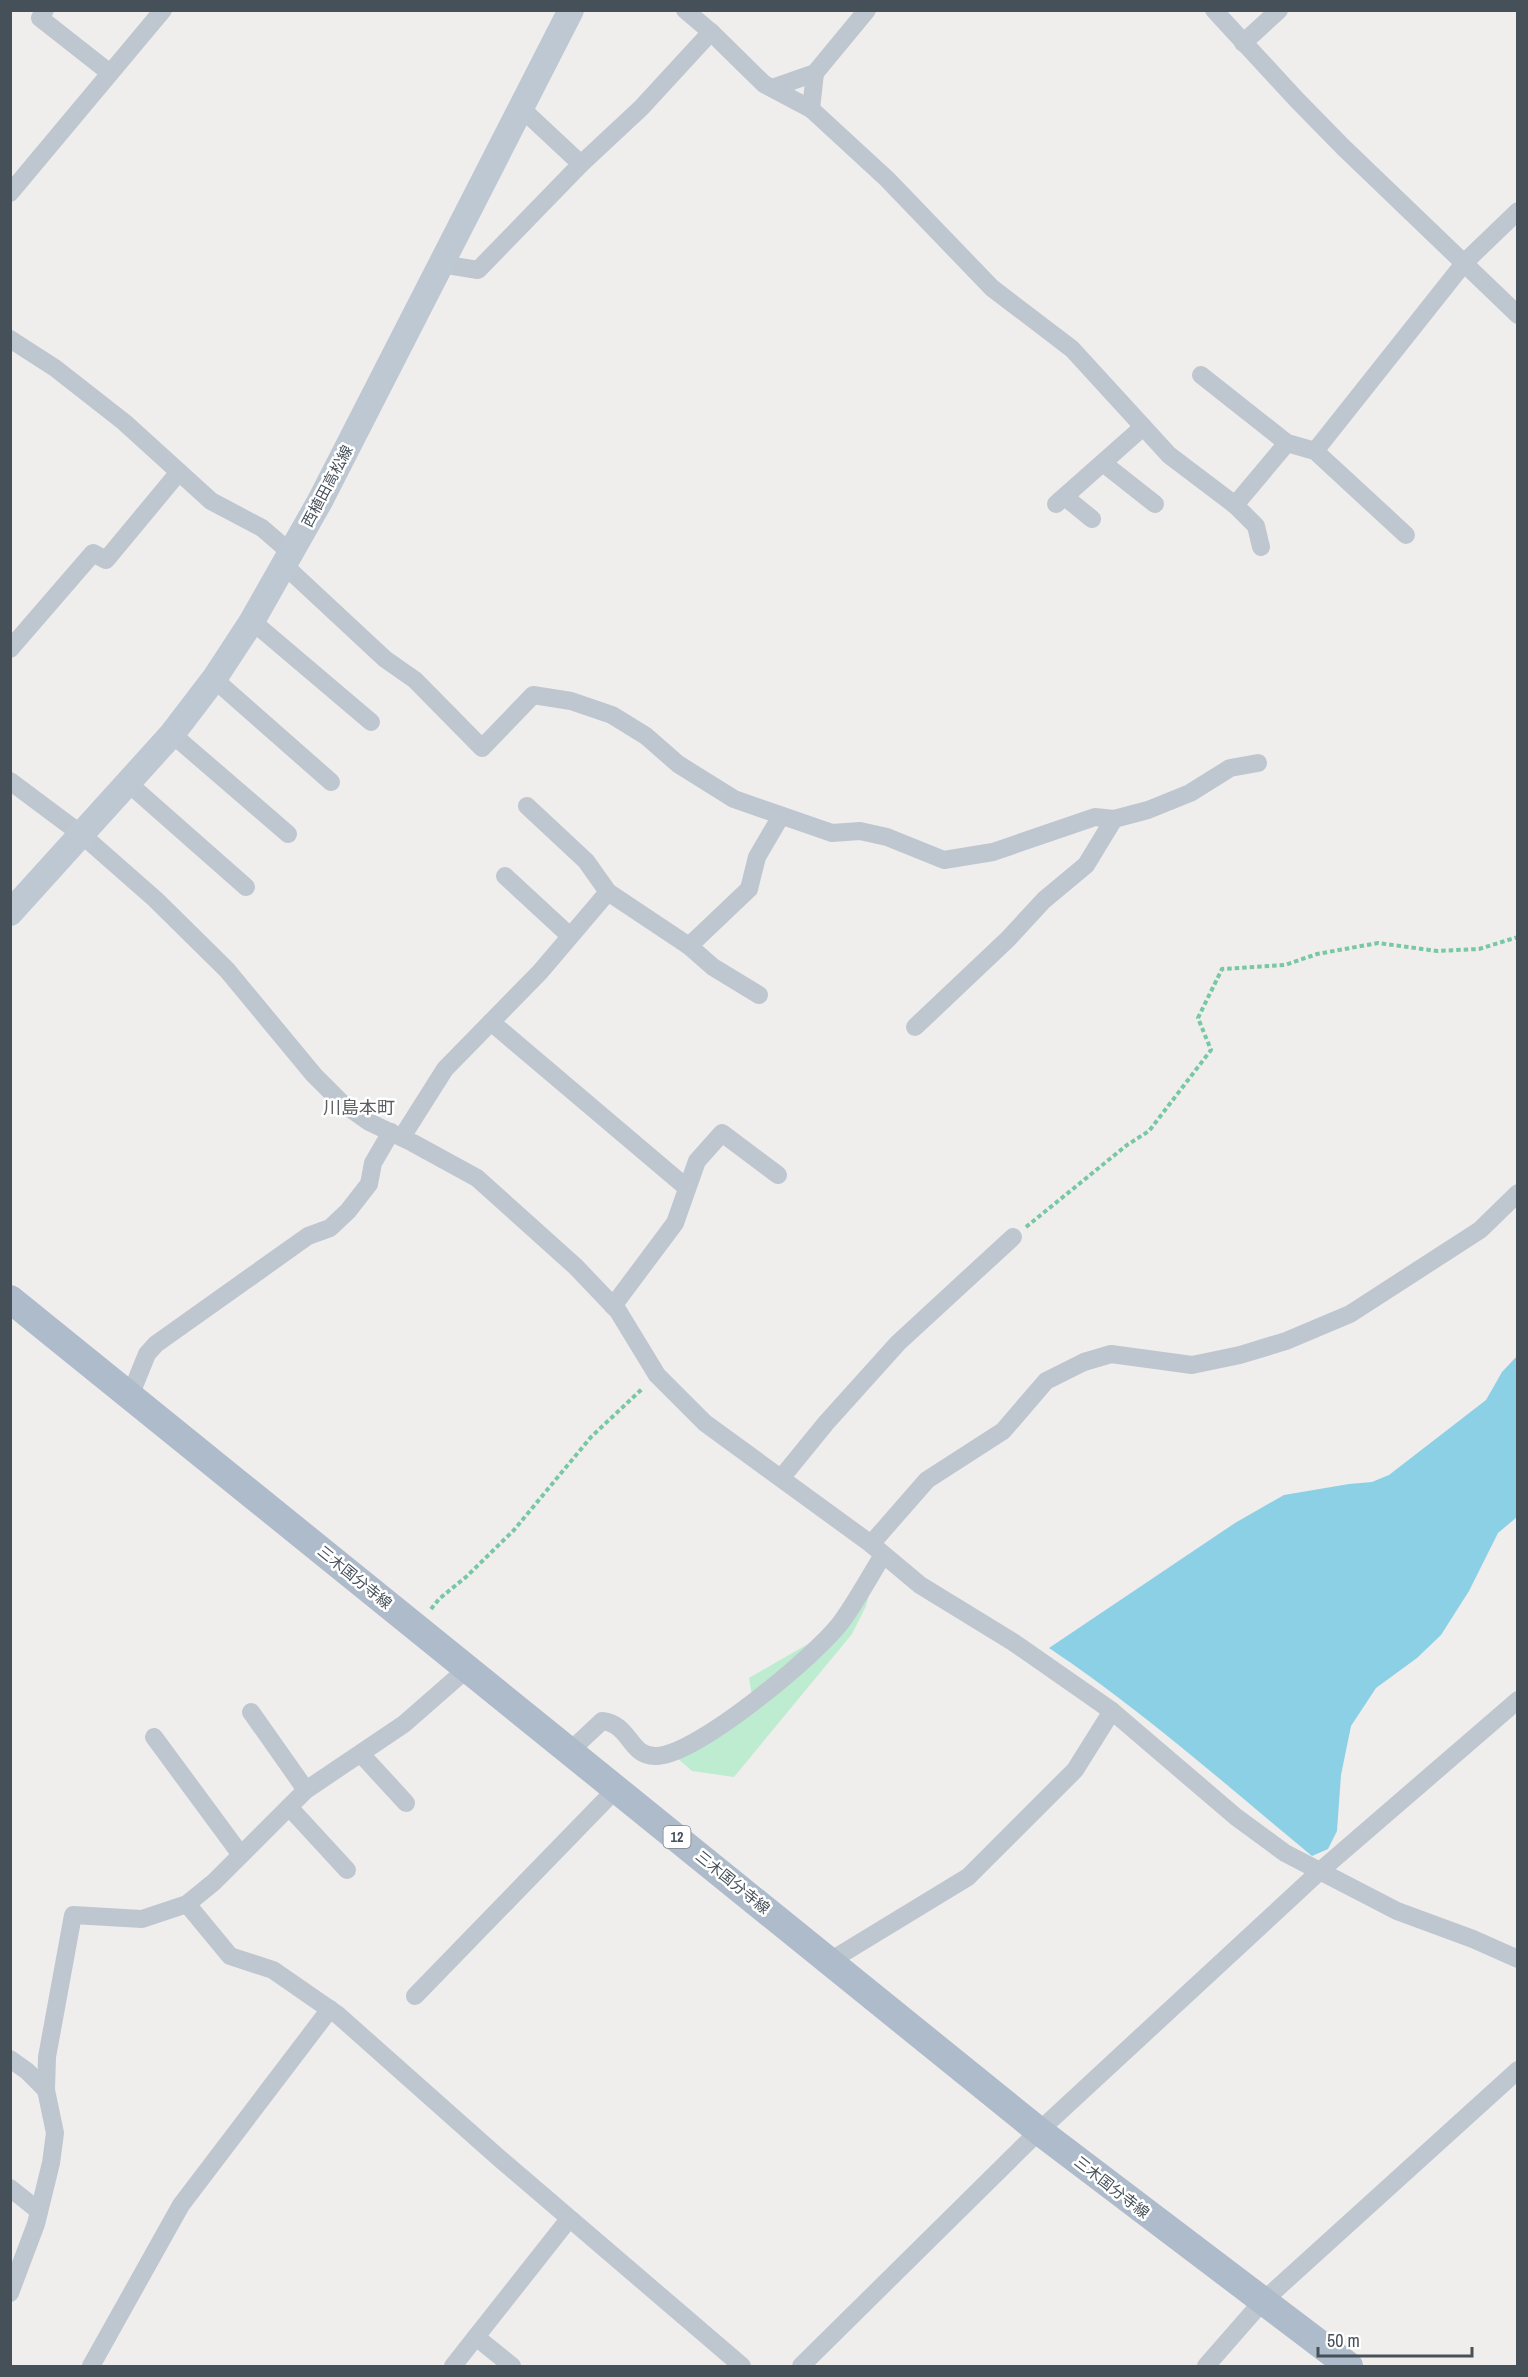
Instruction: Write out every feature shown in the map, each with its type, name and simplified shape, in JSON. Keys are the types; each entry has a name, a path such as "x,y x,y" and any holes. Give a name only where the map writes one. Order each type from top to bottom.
{"main road":[{"name":"西植田高松線","path":"10,913 172,734 214,679 252,621 320,501 571,10"},
{"name":"三木国分寺線","path":"10,1299 1039,2131 1349,2367"}],"street":[{"path":"45,10 40,18 110,73"},
{"path":"10,193 163,10"},
{"path":"685,10 764,84 811,109 887,178 992,288 1072,349 1169,455 1235,505 1256,526 1261,547"},
{"path":"772,88 815,73 867,10"},
{"path":"1214,10 1343,147 1518,315"},
{"path":"1243,43 1279,10"},
{"path":"441,264 478,270 581,164 641,108 711,32"},
{"path":"811,109 815,73"},
{"path":"521,108 581,164"},
{"path":"1315,451 1465,262 1518,211"},
{"path":"10,339 55,368 124,422 211,501 262,528 287,559 385,659 415,680 482,748 533,695 571,701 612,715 646,736 678,765 734,799 832,833 860,831 887,837 944,860 993,852 1095,817 1114,819 1149,810 1190,793 1230,768 1258,763"},
{"path":"1201,375 1287,443 1315,451 1406,535"},
{"path":"1092,519 1060,500 1143,427"},
{"path":"1235,505 1287,443"},
{"path":"1103,463 1155,504"},
{"path":"10,649 93,553 106,560 179,472"},
{"path":"252,621 371,722"},
{"path":"214,679 331,782"},
{"path":"172,734 288,834"},
{"path":"10,781 81,834 155,899 227,970 314,1075 342,1103 369,1122 477,1178 576,1268 613,1306 657,1375 705,1423 782,1477 877,1549 920,1586 1013,1642 1112,1711 1236,1816 1285,1853 1397,1911 1473,1939 1518,1959"},
{"path":"128,783 246,886"},
{"path":"527,806 586,861 608,892 689,946 713,967 759,995"},
{"path":"689,946 749,889 757,857 781,816"},
{"path":"915,1027 1008,939 1044,900 1086,865 1114,819"},
{"path":"505,876 570,936"},
{"path":"130,1396 147,1354 156,1344 308,1236 330,1228 348,1210 369,1184 373,1163 397,1135 445,1070 608,892"},
{"path":"490,1022 687,1188"},
{"path":"613,1306 675,1223 697,1161 722,1133 778,1175"},
{"path":"570,1751 602,1721 613,1722 625,1731 636,1749 658,1757 678,1751 714,1731 810,1656 842,1622 877,1549 927,1480 1003,1431 1046,1381 1084,1362 1111,1354 1192,1365 1239,1355 1287,1341 1350,1314 1480,1230 1518,1193"},
{"path":"782,1477 826,1423 898,1343 1013,1237"},
{"path":"10,2293 39,2211 51,2163 55,2133 46,2090 47,2057 73,1915 142,1919 187,1904 214,1882 306,1790 404,1724 468,1668"},
{"path":"801,2367 1039,2131 1320,1871 1518,1700"},
{"path":"830,1961 968,1877 1075,1770 1112,1711"},
{"path":"251,1712 306,1790"},
{"path":"154,1737 241,1855"},
{"path":"361,1754 406,1803"},
{"path":"415,1996 616,1788"},
{"path":"289,1807 347,1870"},
{"path":"187,1904 230,1956 273,1970 330,2009 742,2367"},
{"path":"91,2367 181,2205 330,2009"},
{"path":"10,2060 27,2071 46,2090"},
{"path":"1206,2367 1262,2302 1518,2070"},
{"path":"10,2188 39,2211"},
{"path":"453,2367 569,2218"},
{"path":"476,2337 512,2367"}],"path":[{"path":"1013,1237 1127,1145 1149,1131 1211,1050 1198,1018 1222,969 1284,965 1317,954 1378,943 1437,951 1479,949 1518,937"},
{"path":"416,1627 439,1599 466,1577 514,1530 591,1437 657,1375"}],"green space":[{"path":"873,1581 866,1606 852,1634 734,1777 692,1771 676,1757 754,1708 749,1678 820,1637"}],"water":[{"path":"1517,1356 1517,1517 1498,1533 1469,1591 1441,1635 1417,1658 1376,1688 1351,1726 1341,1775 1337,1831 1328,1849 1312,1856 1150,1722 1049,1648 1235,1523 1284,1495 1372,1482 1389,1475 1486,1400 1502,1372"}],"district":[{"name":"川島本町","path":"359,1107"}]}
